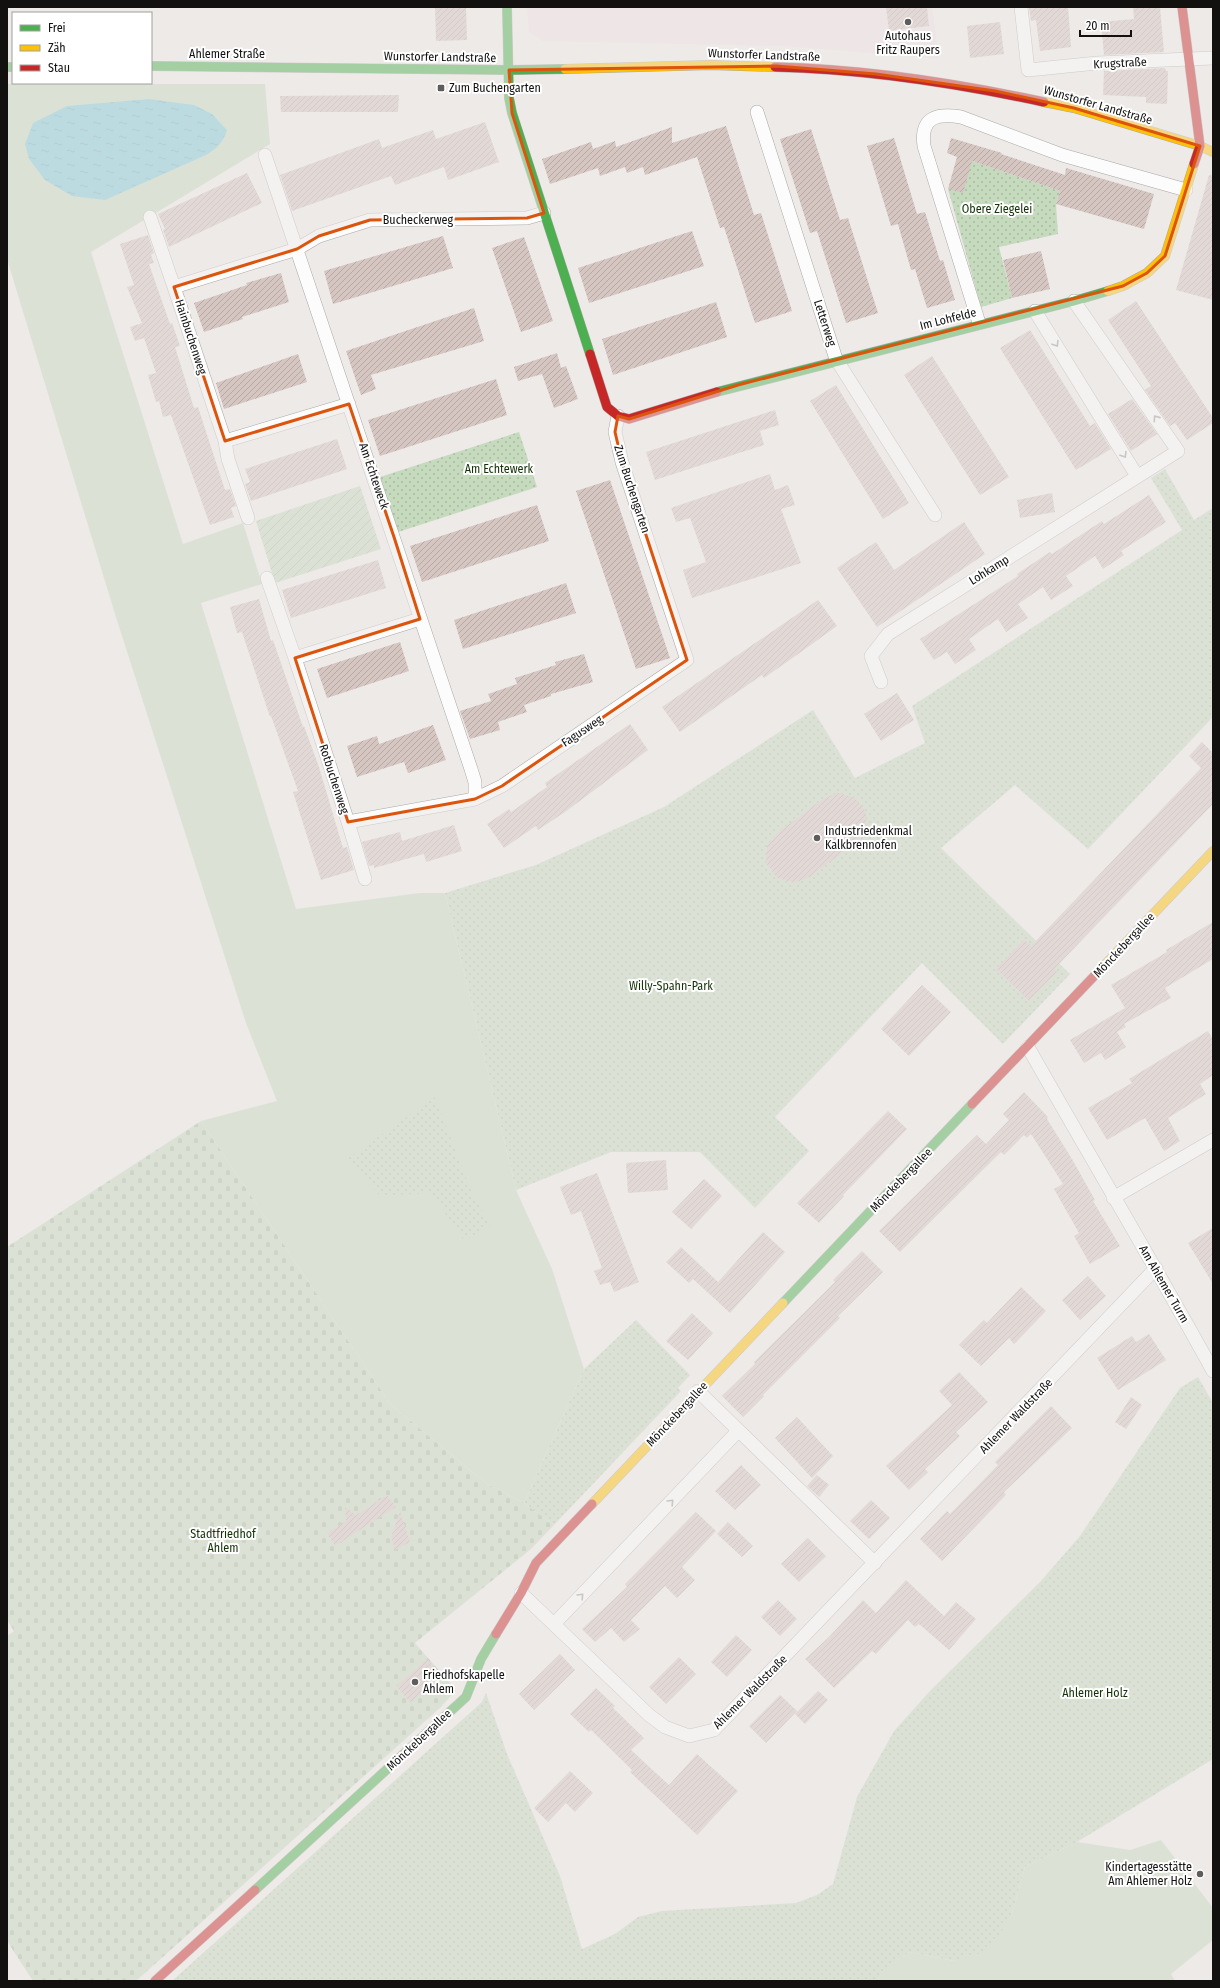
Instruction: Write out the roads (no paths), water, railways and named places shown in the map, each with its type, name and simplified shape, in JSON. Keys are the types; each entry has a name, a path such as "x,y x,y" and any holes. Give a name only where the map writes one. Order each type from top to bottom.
{"street":[{"path":"507,7 509,98 512,113 607,407 618,416"},
{"name":"Krugstraße","path":"1021,7 1028,70 1097,63 1213,58"},
{"path":"1182,7 1200,146"},
{"name":"Wunstorfer Landstraße","path":"303,66 509,70 703,65 769,66 876,74 995,91 1067,106 1200,146 1213,152"},
{"name":"Ahlemer Straße","path":"152,66 303,66"},
{"name":"Letterweg","path":"756,112 836,359 935,515"},
{"path":"979,323 924,146 922,137 924,128 930,120 943,114 961,117 1062,155 1186,190"},
{"name":"Im Lohfelde","path":"618,416 629,419 738,385 979,323 1074,301 1123,286 1147,273 1165,256 1200,146"},
{"name":"Am Echteweck","path":"265,155 471,769 475,782 475,799"},
{"name":"Bucheckerweg","path":"297,249 319,236 370,220 527,218 544,212"},
{"path":"150,217 174,287"},
{"name":"Hainbuchenweg","path":"248,518 228,459 225,442 174,287 297,249"},
{"name":"Lohkamp","path":"881,682 871,656 888,634 1178,450 1074,301"},
{"path":"1035,311 1137,476"},
{"path":"225,442 349,404"},
{"name":"Zum Buchengarten","path":"618,416 615,432 622,462 687,660"},
{"name":"Rotbuchenweg","path":"267,578 348,822 475,799"},
{"path":"294,658 420,619"},
{"name":"Fagusweg","path":"475,799 502,786 687,660"},
{"path":"348,822 365,878"},
{"name":"Mönckebergallee","path":"155,1981 372,1785 466,1697 481,1659 521,1593 536,1563 1213,851"},
{"name":"Am Ahlemer Turm","path":"1028,1047 1113,1198 1156,1268 1213,1371"},
{"path":"1113,1198 1213,1140"},
{"name":"Ahlemer Waldstraße","path":"521,1593 649,1716 665,1727 689,1736 714,1730 1156,1268"},
{"path":"698,1391 738,1432 875,1563"},
{"path":"554,1624 738,1432"}],"water":[{"path":"149,99 194,105 212,114 227,130 224,138 206,155 105,200 72,196 45,180 29,159 25,144 33,123 67,106"}],"place":[{"name":"Autohaus Fritz Raupers","path":"908,22"},
{"name":"Zum Buchengarten","path":"441,88"},
{"name":"Industriedenkmal Kalkbrennofen","path":"817,838"},
{"name":"Friedhofskapelle Ahlem","path":"415,1682"},
{"name":"Kindertagesstätte Am Ahlemer Holz","path":"1200,1874"}],"park label":[{"name":"Obere Ziegelei","path":"997,209"},
{"name":"Am Echtewerk","path":"499,469"},
{"name":"Willy-Spahn-Park","path":"671,986"},
{"name":"Stadtfriedhof Ahlem","path":"223,1541"},
{"name":"Ahlemer Holz","path":"1095,1693"}]}
